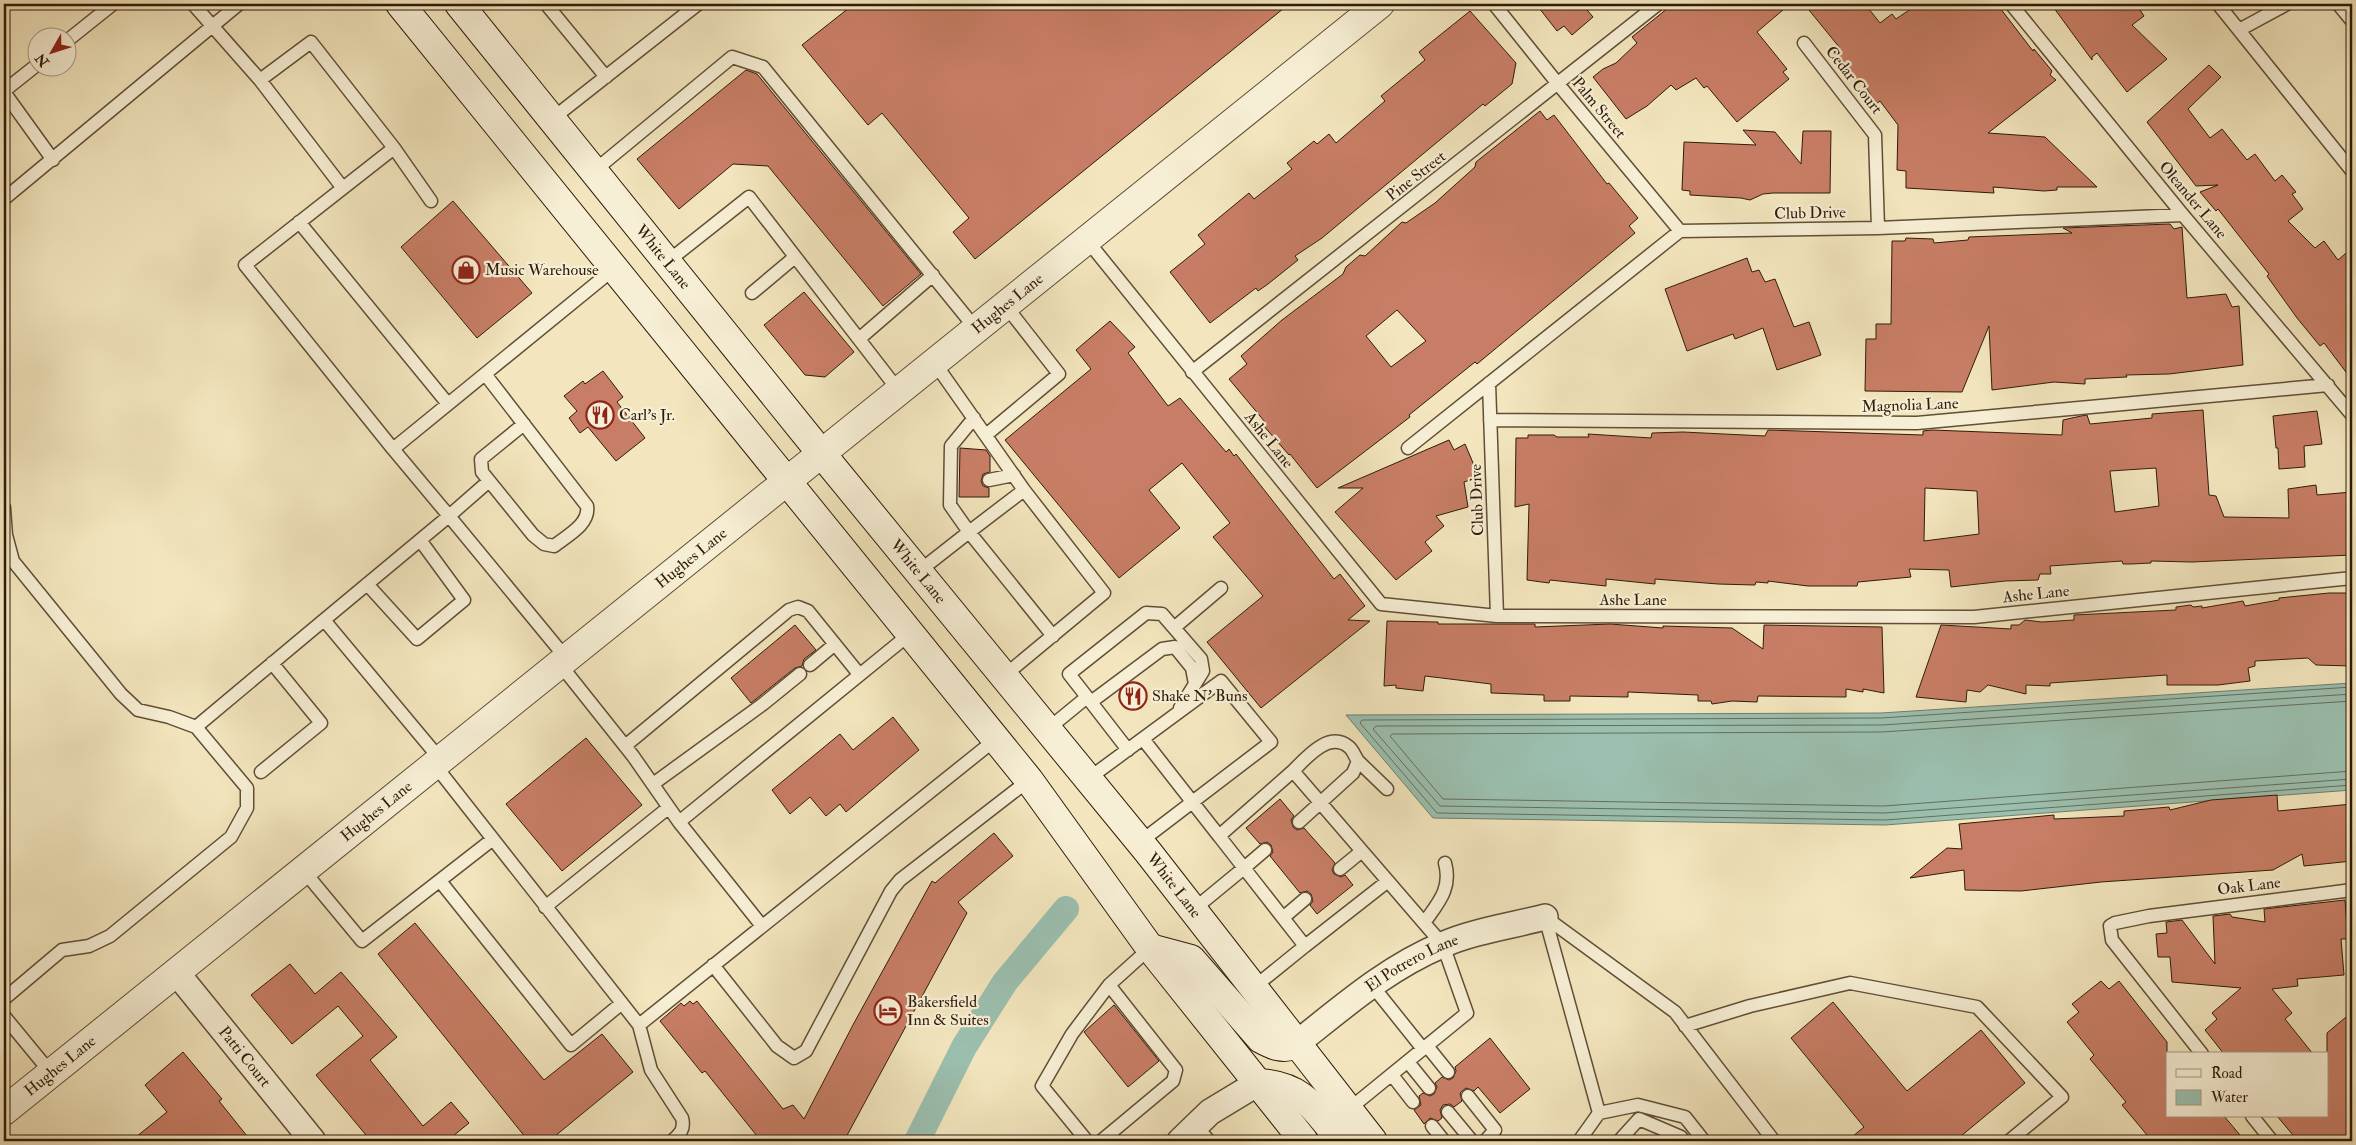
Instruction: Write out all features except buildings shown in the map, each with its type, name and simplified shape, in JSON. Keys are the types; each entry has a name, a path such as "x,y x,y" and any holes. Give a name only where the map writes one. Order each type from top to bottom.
{"main road":[{"path":"400,4 1029,780 1150,948 1304,1141"},
{"name":"White Lane","path":"459,4 821,454 1140,842 1373,1141"},
{"name":"Hughes Lane","path":"4,1112 1380,4"},
{"path":"1150,948 1191,959 1262,1039 1275,1046 1287,1048 1296,1044"},
{"path":"1258,1083 1276,1084 1296,1091 1312,1105 1341,1141"}],"street":[{"name":"El Potrero Lane","path":"1296,1044 1371,984 1416,956 1443,945 1545,917"},
{"name":"Patti Court","path":"176,972 313,1141"},
{"path":"1195,1136 1210,1112 1258,1083"}],"lane":[{"path":"78,32 113,4"},
{"path":"193,4 211,27 260,80 342,187"},
{"path":"4,199 239,4"},
{"path":"546,4 606,77"},
{"path":"552,120 698,4"},
{"name":"Palm Street","path":"1494,4 1680,231"},
{"name":"Pine Street","path":"1192,372 1658,4"},
{"name":"Oleander Lane","path":"2011,4 2183,215 2352,415"},
{"path":"2218,4 2352,172"},
{"path":"2239,30 2287,4"},
{"path":"2338,4 2352,21"},
{"path":"260,80 311,42 394,148 431,201"},
{"name":"Cedar Court","path":"1804,43 1875,135 1878,228"},
{"path":"594,171 732,56 763,67 976,329"},
{"path":"28,72 4,92 53,160"},
{"path":"394,148 245,265 449,516 563,660 653,784 668,808 762,926"},
{"path":"667,262 749,197 899,391"},
{"name":"Club Drive","path":"1680,231 1878,228 2183,215"},
{"path":"298,222 448,404"},
{"path":"1408,448 1680,231"},
{"name":"Ashe Lane","path":"1086,239 1381,604 1497,616 1974,617 2352,578"},
{"path":"752,292 796,258"},
{"path":"393,449 615,268"},
{"path":"858,339 933,275"},
{"path":"986,435 1060,374 1005,305"},
{"path":"934,362 1024,490 1104,593 1004,676"},
{"path":"485,374 524,424 586,506 588,514 585,520 554,546 544,544 533,535 482,472 481,458 524,424"},
{"name":"Club Drive","path":"1489,383 1497,616"},
{"name":"Magnolia Lane","path":"1490,420 1917,423 2328,385"},
{"path":"974,418 951,446 955,480 950,505 1053,636"},
{"path":"989,480 1014,475"},
{"path":"196,727 489,481"},
{"path":"918,572 1024,490"},
{"path":"4,508 6,535 13,561 121,694 138,710 169,717 196,727 247,788 246,808 231,837 110,936 89,946 62,950 4,999"},
{"path":"367,584 416,639 444,617 464,600 420,540"},
{"path":"1175,627 1221,588"},
{"path":"625,746 789,610 798,607 808,610 859,674"},
{"path":"1128,750 1069,674 1146,613 1162,614 1201,659 1203,671 1176,715"},
{"path":"324,620 437,762 545,907 639,1025 651,1070 682,1118 684,1125 680,1133 672,1141"},
{"path":"680,822 859,674 911,634"},
{"path":"810,665 835,644"},
{"path":"1048,728 1162,649 1175,647 1192,668 1195,684"},
{"path":"261,772 321,723 272,663"},
{"path":"653,784 763,704 800,674"},
{"path":"1088,779 1221,681 1271,742 1140,842"},
{"path":"639,1025 996,739"},
{"path":"1143,739 1305,946"},
{"path":"1219,836 1325,743 1338,743 1349,747 1358,761 1387,789"},
{"path":"1299,822 1353,773 1358,761"},
{"path":"1293,770 1443,945 1467,1013 1348,1110"},
{"path":"713,965 777,1046 787,1055 794,1058 800,1056 806,1051 891,890 900,880 1029,780"},
{"path":"545,907 668,808"},
{"path":"303,870 362,941 493,839"},
{"path":"1193,910 1266,850"},
{"path":"1340,870 1362,852"},
{"path":"1424,923 1446,893 1449,875 1445,863"},
{"path":"440,881 571,1045 622,1003"},
{"path":"1253,988 1388,881"},
{"name":"Oak Lane","path":"2200,1052 2112,940 2109,929 2115,922 2352,890"},
{"path":"1284,917 1305,899"},
{"path":"1545,917 1675,1012 1774,1141"},
{"path":"1545,917 1599,1113"},
{"path":"1087,1141 1042,1086 1072,1034 1109,985 1150,948"},
{"path":"1685,1026 1750,1006 1850,982 1978,1007 2062,1097 2009,1141"},
{"path":"1371,984 1425,1048 1448,1072"},
{"path":"1101,1141 1173,1081 1176,1070 1109,985"},
{"path":"4,1016 51,1073"},
{"path":"1408,1062 1429,1088"},
{"path":"1392,1075 1413,1102"},
{"path":"1468,1096 1495,1130 1485,1141"},
{"path":"1579,1141 1599,1113 1638,1105 1685,1117 1704,1141"},
{"path":"1448,1112 1472,1141"},
{"path":"2254,1118 2272,1141"},
{"path":"1619,1141 1639,1120 1681,1137 1684,1141"},
{"path":"1432,1126 1444,1141"}],"water":[{"path":"2352,683 2352,790 1885,825 1433,818 1346,715 1881,713"}],"waterway":[{"path":"917,1141 964,1047 1005,982 1066,909"}],"place":[{"name":"Music Warehouse","path":"466,270"},
{"name":"Carl's Jr.","path":"600,415"},
{"name":"Shake N' Buns","path":"1133,696"},
{"name":"Bakersfield Inn & Suites","path":"888,1011"}]}
